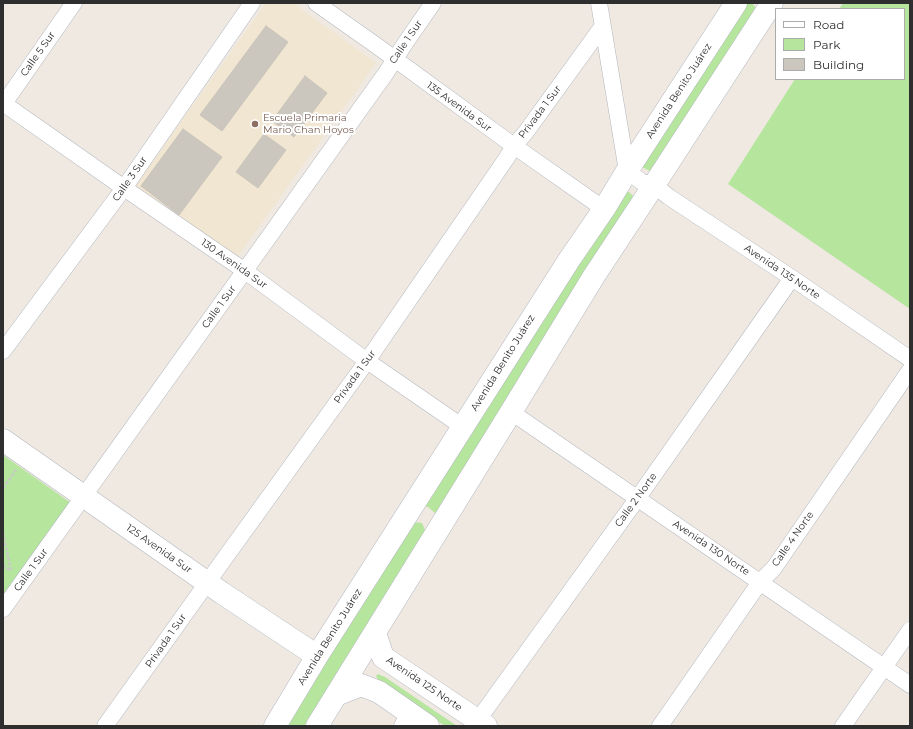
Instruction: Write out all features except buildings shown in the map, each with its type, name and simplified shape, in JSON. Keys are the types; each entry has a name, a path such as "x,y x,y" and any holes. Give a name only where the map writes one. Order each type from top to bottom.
{"main road":[{"name":"Avenida Benito Juárez","path":"275,726 317,656 569,260 736,3"},
{"path":"317,726 594,276 772,3"},
{"name":"125 Avenida Sur","path":"3,440 317,656"},
{"path":"408,514 427,517 434,524 435,535"},
{"name":"Avenida 125 Norte","path":"375,633 383,657 482,723"},
{"path":"336,695 361,685 379,692 405,720 427,726"}],"street":[{"name":"Calle 5 Sur","path":"3,104 74,3"},
{"name":"Calle 3 Sur","path":"3,351 124,188 252,3"},
{"name":"135 Avenida Sur","path":"316,3 514,146 604,208"},
{"name":"Calle 1 Sur","path":"3,609 386,73 433,3"},
{"path":"599,3 627,171"},
{"name":"Privada 1 Sur","path":"105,726 367,361 514,146 526,132 602,27"},
{"name":"130 Avenida Sur","path":"3,104 245,271 367,361 463,427"},
{"name":"Avenida 135 Norte","path":"627,171 642,182 654,185 669,197 792,278 910,359"},
{"name":"Calle 2 Norte","path":"482,723 792,278"},
{"name":"Calle 4 Norte","path":"660,726 760,582 774,568 910,370"},
{"name":"Avenida 130 Norte","path":"511,412 910,685"},
{"path":"843,726 910,630"}],"path":[{"path":"3,488 17,469 12,465"},
{"path":"3,533 11,571"},
{"path":"3,565 16,575"}],"shaded area":[{"name":"Escuela Primaria Mario Chan Hoyos","path":"266,3 293,3 376,63 236,259 135,186"}],"green space":[{"path":"748,3 754,5 757,11 655,169 650,171 642,167 741,7"},
{"path":"843,3 910,3 910,309 728,184 794,80 905,80 905,8 840,8"},
{"path":"623,192 629,192 635,198 436,514 428,507 423,506"},
{"path":"3,455 71,503 3,597"},
{"path":"413,522 422,523 425,530 304,726 287,726"},
{"path":"378,674 385,677 457,726 445,726 380,683 376,676"}],"place":[{"name":"Escuela Primaria Mario Chan Hoyos","path":"255,124"}]}
